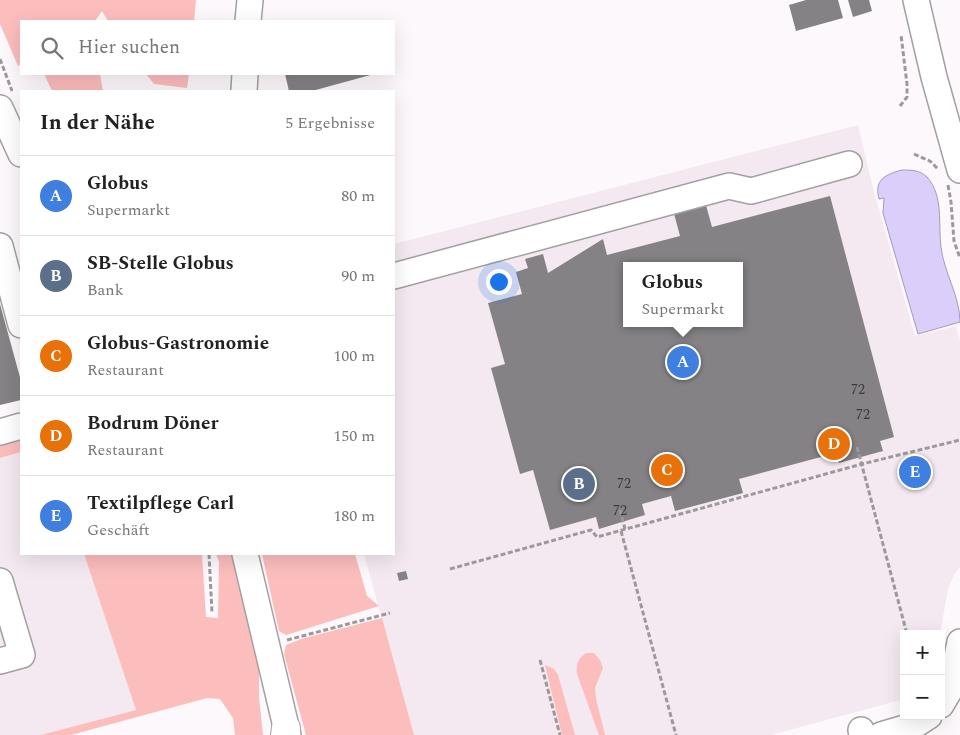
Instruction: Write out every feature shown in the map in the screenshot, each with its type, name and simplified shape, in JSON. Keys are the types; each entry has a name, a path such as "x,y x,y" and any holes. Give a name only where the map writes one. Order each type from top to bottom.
{"street":[{"path":"248,20 250,0"},
{"path":"916,0 934,77 949,175"},
{"path":"244,90 245,75"},
{"path":"7,101 20,150"},
{"path":"395,276 729,186 751,191 849,164"},
{"path":"0,246 20,321"},
{"path":"0,432 20,426"},
{"path":"245,555 286,733"},
{"path":"0,581 22,655 0,661"},
{"path":"951,697 960,642"},
{"path":"868,733 906,731 924,720"}],"path":[{"path":"900,29 907,97 900,106"},
{"path":"0,59 7,101"},
{"path":"914,154 930,161 949,175 954,241 960,258"},
{"path":"450,569 591,530 597,537 862,464 960,440"},
{"path":"857,447 906,630"},
{"path":"620,510 623,530 676,735"},
{"path":"209,555 212,613"},
{"path":"279,642 390,613"},
{"path":"540,660 560,735"}],"shaded area":[{"path":"0,0 196,0 194,20 107,20 102,11 96,20 20,20 20,65 18,66 0,24"},
{"path":"44,75 100,75 103,90 52,90"},
{"path":"147,75 189,75 187,88 154,84"},
{"path":"858,125 874,192 915,336 956,326 960,341 960,567 955,573 948,589 941,630 900,630 900,700 771,735 414,735 364,555 395,555 395,244"},
{"path":"902,170 915,171 927,177 936,193 941,247 945,266 955,294 960,322 918,334 883,213 884,198 879,199 878,192 882,179"},
{"path":"20,440 20,452 0,458 0,445"},
{"path":"20,452 20,555 84,555 136,710 41,735 0,735 0,458"},
{"path":"84,555 202,555 206,617 218,618 219,562 216,555 237,555 259,655 259,697 263,735 235,735 233,718 220,699 207,698 71,735 41,735 136,710"},
{"path":"262,555 355,555 367,596 379,606 286,635 279,631"},
{"path":"382,618 414,735 306,735 284,654 286,645 301,639"},
{"path":"586,653 594,653 600,660 603,668 595,688 605,735 599,735 577,674 578,662"},
{"path":"545,665 554,669 558,675 575,735 562,735"}],"building":[{"path":"806,0 838,0 843,18 796,31 789,5"},
{"path":"848,0 869,0 872,11 853,17"},
{"path":"285,75 370,75 316,90 289,90"},
{"path":"830,196 894,437 880,441 883,451 839,463 836,453 739,479 743,493 675,511 671,496 642,504 645,515 599,529 596,517 550,530 533,470 520,474 491,368 505,364 488,303 522,294 516,272 528,268 525,259 543,254 548,273 603,239 607,255 680,236 672,206 704,198 712,227"},
{"path":"0,304 20,377 20,400 0,405"},
{"path":"919,460 924,481 911,485 905,463"},
{"path":"406,571 408,579 399,581 397,573"}],"place":[{"name":"Globus","path":"683,362"},
{"name":"Bodrum Döner","path":"834,444"},
{"name":"Globus-Gastronomie","path":"667,470"},
{"name":"Textilpflege Carl","path":"915,472"},
{"name":"SB-Stelle Globus","path":"579,484"}]}
